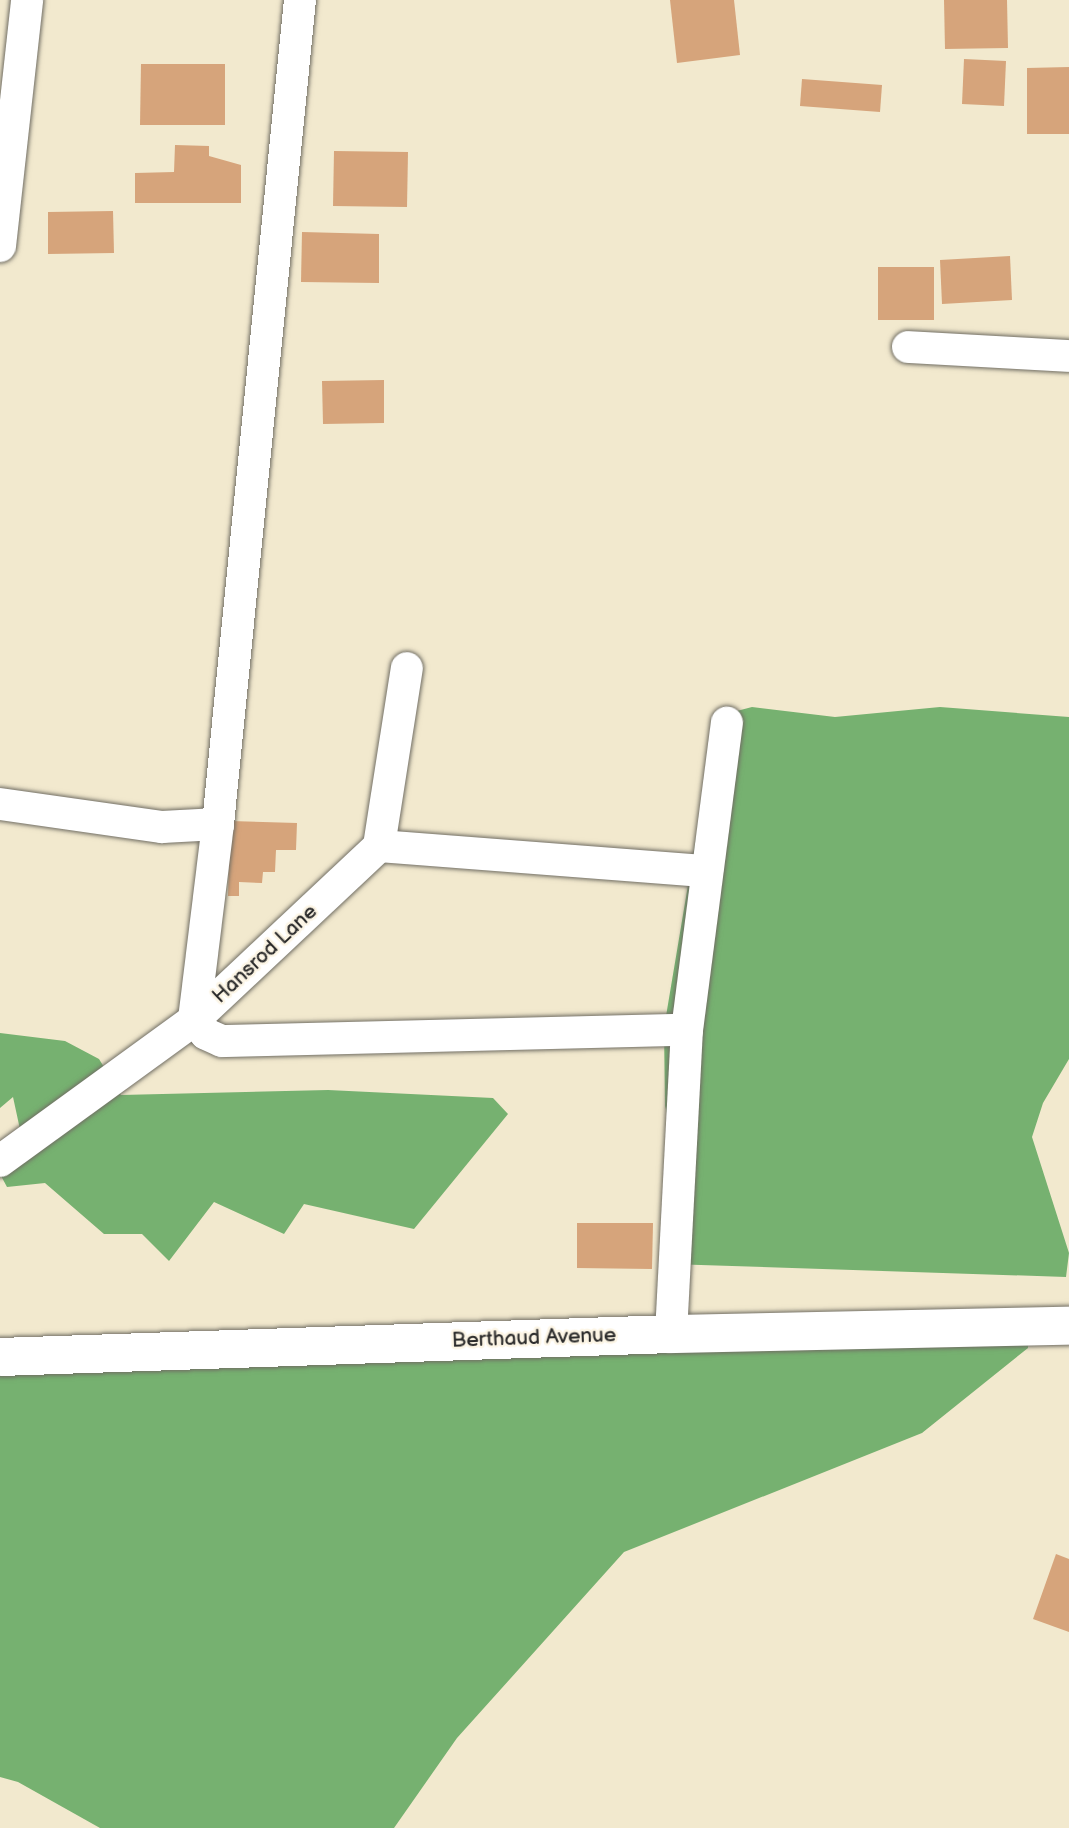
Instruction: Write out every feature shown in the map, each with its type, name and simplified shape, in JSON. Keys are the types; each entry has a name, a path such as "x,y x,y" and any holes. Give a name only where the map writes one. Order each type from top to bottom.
{"street":[{"path":"0,246 27,0"},
{"path":"300,0 218,824 194,1020 206,1034 222,1041 687,1030"},
{"path":"908,347 1069,356"},
{"path":"407,668 379,846 707,871"},
{"path":"671,1334 687,1030 727,723"},
{"path":"0,804 162,827 218,824"},
{"name":"Hansrod Lane","path":"0,1161 194,1020 379,846"},
{"name":"Berthaud Avenue","path":"0,1357 671,1334 1069,1326"}],"green space":[{"path":"752,707 835,717 940,707 1069,717 1069,1059 1043,1103 1032,1137 1069,1253 1066,1277 669,1264 681,1164 665,1106 664,1028 707,772 733,712"},
{"path":"0,1033 65,1041 99,1059 121,1095 328,1090 493,1098 508,1114 414,1229 304,1204 284,1234 214,1202 169,1261 142,1234 104,1234 45,1183 7,1187 0,1174 21,1134 13,1097 0,1108"},
{"path":"1029,1326 1028,1348 922,1433 624,1552 457,1738 394,1828 100,1828 18,1782 0,1777 0,1359"}],"building":[{"path":"670,0 734,0 740,55 677,63"},
{"path":"944,0 1007,0 1008,48 945,49"},
{"path":"964,59 1006,61 1004,106 962,104"},
{"path":"141,64 225,64 225,125 140,125"},
{"path":"1069,67 1069,134 1027,134 1027,68"},
{"path":"802,79 882,85 880,112 800,106"},
{"path":"175,145 209,146 209,156 241,165 241,203 135,203 135,173 174,172"},
{"path":"334,151 408,152 407,207 333,206"},
{"path":"113,211 114,253 48,254 48,212"},
{"path":"302,232 379,234 379,283 301,282"},
{"path":"1010,256 1012,300 942,304 940,260"},
{"path":"878,267 934,267 934,320 878,320"},
{"path":"384,380 384,423 323,424 322,381"},
{"path":"230,821 297,823 296,850 276,850 275,872 263,872 262,883 239,882 239,896 228,896"},
{"path":"577,1223 653,1223 652,1269 577,1268"},
{"path":"1056,1554 1069,1559 1069,1632 1033,1619"}]}
